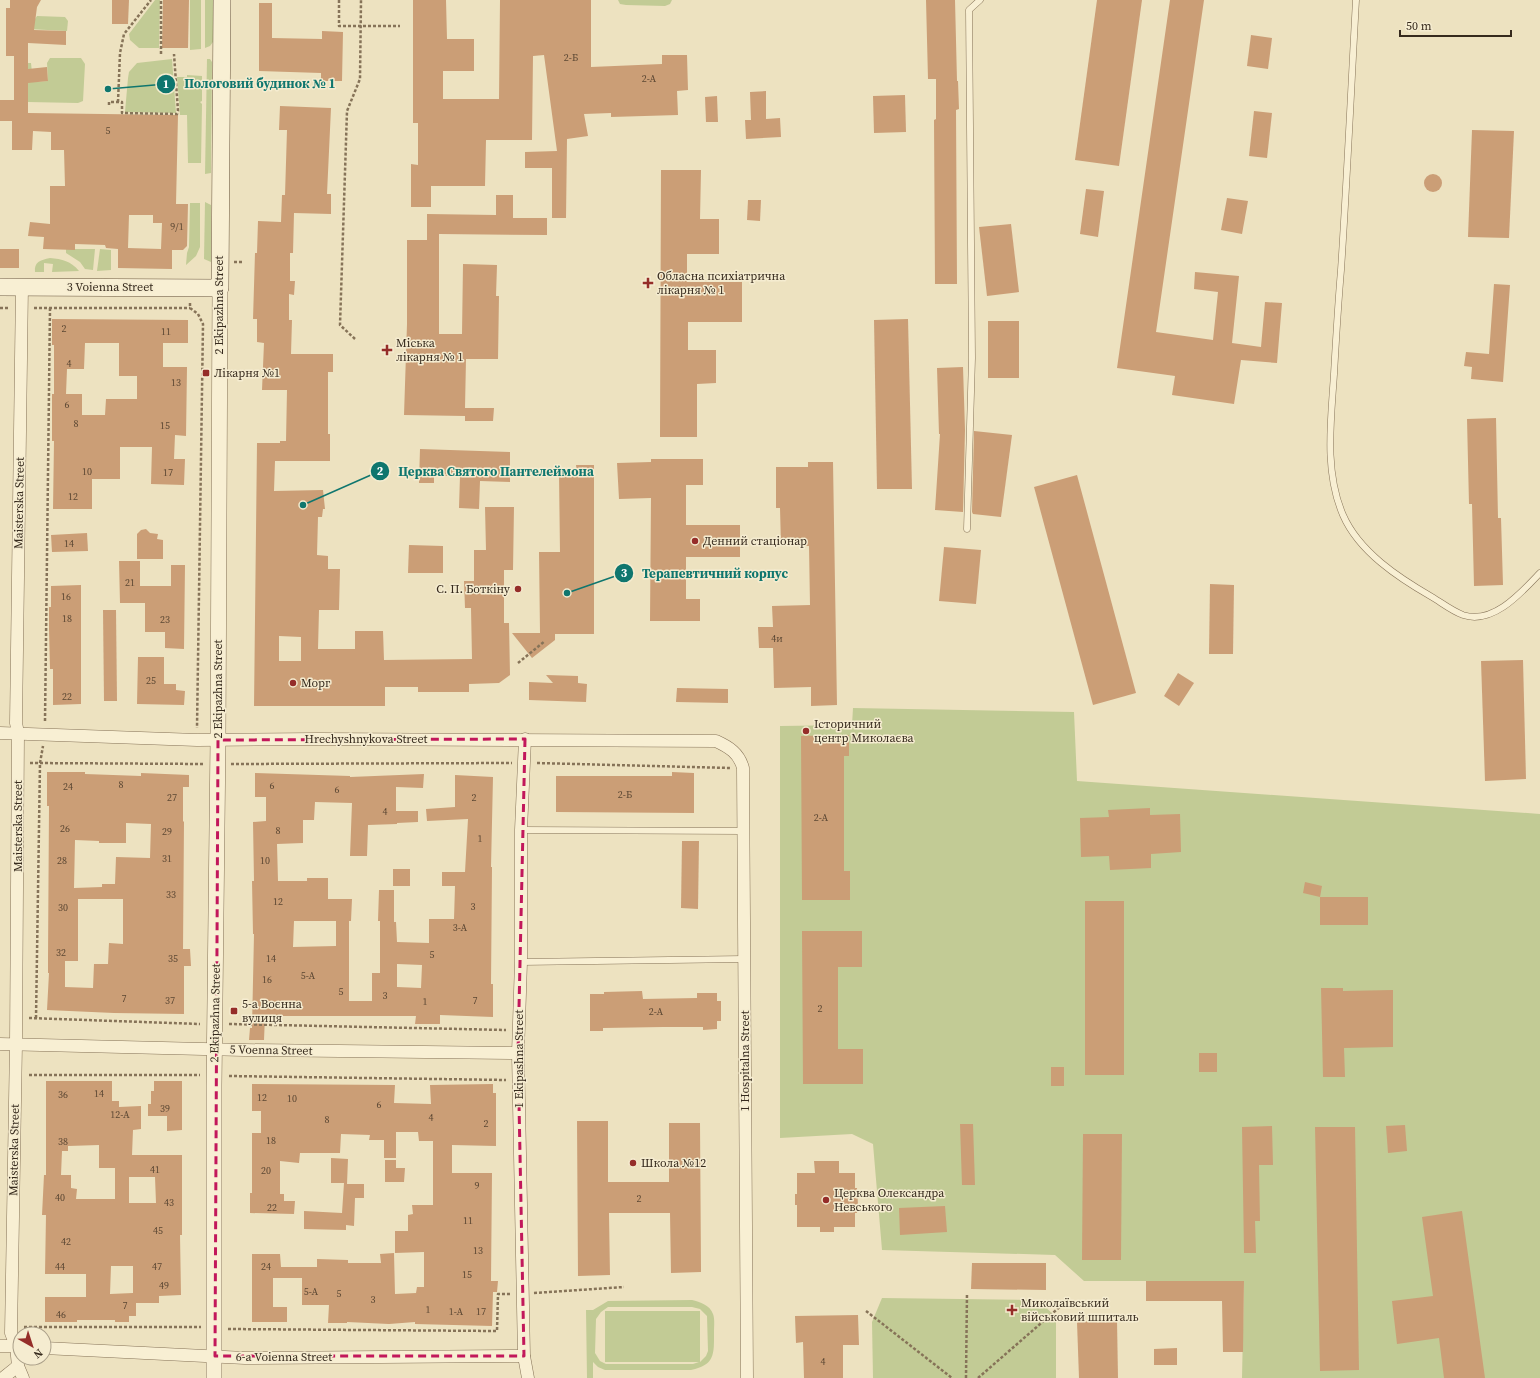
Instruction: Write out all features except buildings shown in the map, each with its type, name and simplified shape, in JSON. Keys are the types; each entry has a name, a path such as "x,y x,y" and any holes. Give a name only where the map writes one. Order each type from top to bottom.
{"main road":[{"name":"2 Ekipazhna Street","path":"220,288 222,0"},
{"name":"3 Voienna Street","path":"0,286 220,288"}],"street":[{"name":"Maisterska Street","path":"12,1335 18,763 18,733 16,723 22,286"},
{"name":"2 Ekipazhna Street","path":"214,1378 214,1049 218,740 220,288"},
{"name":"Hrechyshnykova Street","path":"0,733 218,740 525,739 716,741 730,748 740,760 743,768"},
{"name":"1 Ekipashna Street","path":"525,739 521,830 521,962 518,1030 518,1081 524,1356 528,1378"},
{"name":"1 Hospitalna Street","path":"743,768 747,1378"},
{"name":"5 Voenna Street","path":"0,1044 214,1049 518,1053"},
{"path":"0,1346 12,1346"},
{"name":"6-a Voienna Street","path":"52,1348 253,1358 524,1356"},
{"name":"Maisterska Street","path":"18,1366 23,1378"},
{"path":"3,1378 18,1366"}],"lane":[{"path":"967,529 972,358 969,10 980,0"},
{"path":"1356,0 1347,174 1332,400 1330,464 1336,497 1344,517 1356,537 1375,557 1424,592 1462,615 1477,617 1493,612 1504,606 1527,587 1540,573"},
{"path":"521,830 744,831"},
{"path":"521,962 744,959"}],"path":[{"path":"118,102 120,53 124,34 151,0"},
{"path":"161,0 161,54"},
{"path":"339,0 339,26 400,26"},
{"path":"355,339 340,325 347,111 360,79 361,0"},
{"path":"109,105 109,102 122,102 122,113 177,114 174,54"},
{"path":"190,288 190,308"},
{"path":"0,308 190,308 198,314 203,324 197,731"},
{"path":"36,1018 40,763 45,735 50,308"},
{"path":"518,663 545,641"},
{"path":"18,763 209,763"},
{"path":"226,764 524,763 743,768"},
{"path":"16,1017 215,1024 518,1030"},
{"path":"15,1075 214,1076 518,1081"},
{"path":"11,1327 194,1327 497,1331 498,1294 624,1287"},
{"path":"966,1378 967,1293"},
{"path":"978,1378 1062,1305"},
{"path":"866,1311 952,1378"}],"highlighted area":[{"path":"525,739 518,1053 524,1356 215,1356 218,740"}],"green space":[{"path":"155,0 160,0 159,48 139,48 130,40 129,34"},
{"path":"190,0 201,0 201,49 190,50"},
{"path":"205,0 213,0 213,42 210,46 205,48"},
{"path":"618,0 672,0 670,4 665,6 626,5 620,4"},
{"path":"37,16 65,17 68,21 67,31 28,29"},
{"path":"50,58 81,58 85,64 83,101 78,103 28,102 28,63 31,63 33,82 48,81 47,63"},
{"path":"172,59 176,113 125,112 129,72 137,63"},
{"path":"207,59 210,59 212,62 211,173 205,174"},
{"path":"187,75 202,76 202,101 200,102 202,104 201,163 188,163 187,115 180,115 177,77 187,77"},
{"path":"205,202 211,205 211,262 204,259"},
{"path":"190,203 200,203 200,247 196,256 186,265 189,247"},
{"path":"66,249 95,249 93,270 85,269 80,262 66,253"},
{"path":"100,249 111,250 111,270 97,271"},
{"path":"50,258 66,261 79,271 52,272 53,264 44,263 44,272 35,272 38,262"},
{"path":"853,708 1074,712 1077,781 1540,814 1540,1378 1242,1378 1244,1281 1084,1281 1055,1255 882,1250 873,1144 852,1134 780,1138 780,726 852,725"},
{"path":"882,1298 1038,1300 1056,1317 1056,1378 873,1378 872,1322"},
{"path":"692,1300 704,1304 710,1308 714,1318 714,1347 712,1358 705,1365 691,1370 605,1370 598,1367 593,1362 593,1378 587,1378 586,1310 593,1310 608,1301","holes":["608,1307 692,1307 700,1309 707,1316 708,1351 706,1356 700,1362 700,1311 605,1311 605,1362 699,1362 693,1364 606,1364 600,1361 595,1353 596,1319 601,1312"]}],"place":[{"name":"Пологовий будинок № 1","path":"108,89"},
{"name":"Обласна психіатрична лікарня № 1","path":"648,283"},
{"name":"Міська лікарня № 1","path":"387,350"},
{"name":"Лікарня №1","path":"206,373"},
{"name":"Церква Святого Пантелеймона","path":"303,505"},
{"name":"Денний стаціонар","path":"695,541"},
{"name":"С. П. Боткіну","path":"518,589"},
{"name":"Терапевтичний корпус","path":"567,593"},
{"name":"Морг","path":"293,683"},
{"name":"Історичний центр Миколаєва","path":"806,731"},
{"name":"5-а Воєнна вулиця","path":"234,1011"},
{"name":"Школа №12","path":"633,1163"},
{"name":"Церква Олександра Невського","path":"826,1200"},
{"name":"Миколаївський військовий шпиталь","path":"1012,1310"}]}
